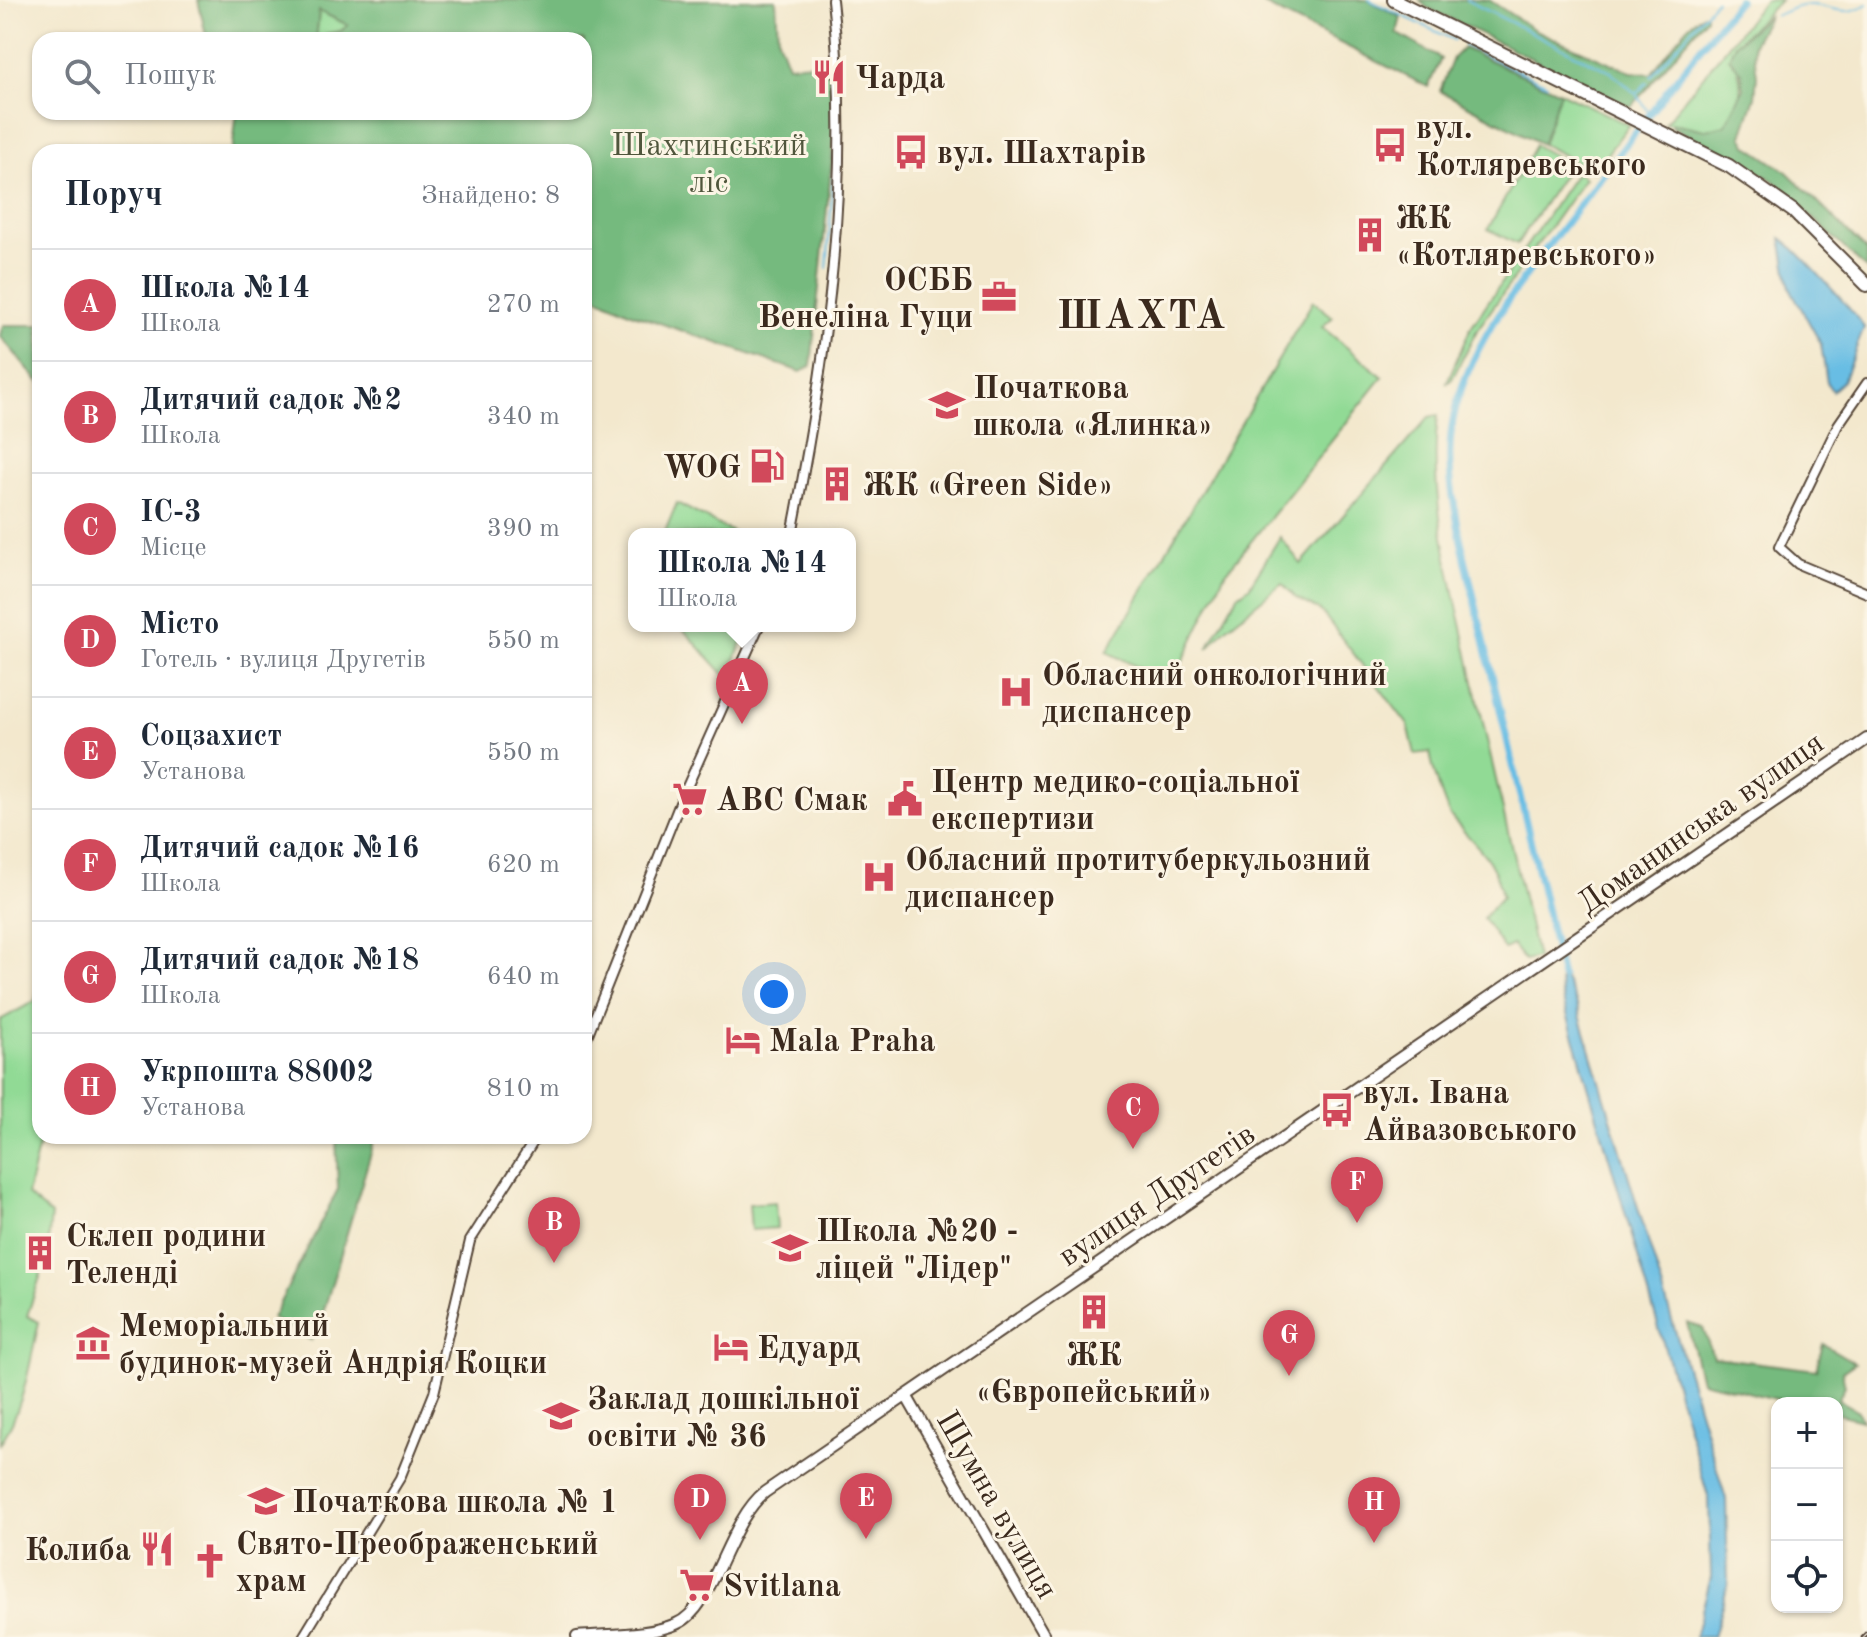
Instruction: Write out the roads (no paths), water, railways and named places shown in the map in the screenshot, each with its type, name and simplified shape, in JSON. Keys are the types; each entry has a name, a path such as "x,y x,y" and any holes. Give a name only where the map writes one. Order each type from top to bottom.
{"highway":[{"path":"1394,0 1729,166 1779,200 1867,285"}],"main road":[{"name":"Доманинська вулиця","path":"1547,959 1867,739"},
{"name":"вулиця Другетів","path":"587,1636 659,1629 682,1621 702,1599 738,1522 754,1500 1547,959"},
{"name":"Шумна вулиця","path":"907,1397 1045,1637"},
{"path":"577,1637 587,1636"}],"street":[{"path":"793,528 826,328 841,116 840,62 832,0"},
{"path":"1867,383 1833,434 1779,547 1798,564 1867,593"},
{"path":"592,1024 687,787 756,632"},
{"path":"303,1637 400,1478 434,1393 470,1241 532,1144"}],"water":[{"path":"1781,238 1824,280 1864,328 1843,381 1832,391 1827,383 1821,344 1790,288"},
{"path":"1559,968 1575,999 1726,1499 1728,1584 1713,1637 1695,1637 1711,1577 1709,1500 1561,993"}],"waterway":[{"path":"1369,0 1454,40"},
{"path":"1466,0 1611,72 1636,94 1649,112"},
{"path":"1651,77 1716,0"},
{"path":"1562,977 1461,541 1450,466 1453,420 1473,360 1505,305 1739,0"},
{"path":"1775,16 1802,6 1846,11 1867,4"},
{"path":"1464,45 1547,84"},
{"path":"1637,93 1647,82"},
{"path":"827,268 835,154"}],"railway":[{"path":"1863,1637 1867,1633"}],"place":[{"name":"Чарда","path":"829,77"},
{"name":"вул. Котляревського","path":"1390,145"},
{"name":"вул. Шахтарів","path":"911,152"},
{"name":"ЖК «Котляревського»","path":"1370,235"},
{"name":"ОСББ Венеліна Гуци","path":"999,297"},
{"name":"Початкова школа «Ялинка»","path":"947,405"},
{"name":"WOG","path":"767,466"},
{"name":"ЖК «Green Side»","path":"837,484"},
{"name":"Обласний онкологічний диспансер","path":"1016,692"},
{"name":"Школа №14","path":"742,724"},
{"name":"ABC Смак","path":"690,799"},
{"name":"Центр медико-соціальної експертизи","path":"905,799"},
{"name":"Обласний протитуберкульозний диспансер","path":"879,877"},
{"name":"Mala Praha","path":"743,1040"},
{"name":"вул. Івана Айвазовського","path":"1337,1110"},
{"name":"ІС-3","path":"1133,1149"},
{"name":"Дитячий садок №16","path":"1357,1223"},
{"name":"Школа №20 - ліцей \"Лідер\"","path":"790,1248"},
{"name":"Склеп родини Теленді","path":"40,1253"},
{"name":"Дитячий садок №2","path":"554,1263"},
{"name":"ЖК «Європейський»","path":"1094,1312"},
{"name":"Меморіальний будинок-музей Андрія Коцки","path":"93,1343"},
{"name":"Едуард","path":"731,1347"},
{"name":"Дитячий садок №18","path":"1289,1376"},
{"name":"Заклад дошкільної освіти № 36","path":"561,1416"},
{"name":"Початкова школа № 1","path":"266,1501"},
{"name":"Соцзахист","path":"866,1539"},
{"name":"Місто","path":"700,1540"},
{"name":"Укрпошта 88002","path":"1374,1543"},
{"name":"Колиба","path":"157,1549"},
{"name":"Свято-Преображенський храм","path":"210,1561"},
{"name":"Svitlana","path":"697,1585"}],"district":[{"name":"ШАХТА","path":"1142,314"}],"park label":[{"name":"Шахтинський ліс","path":"709,162"}]}
